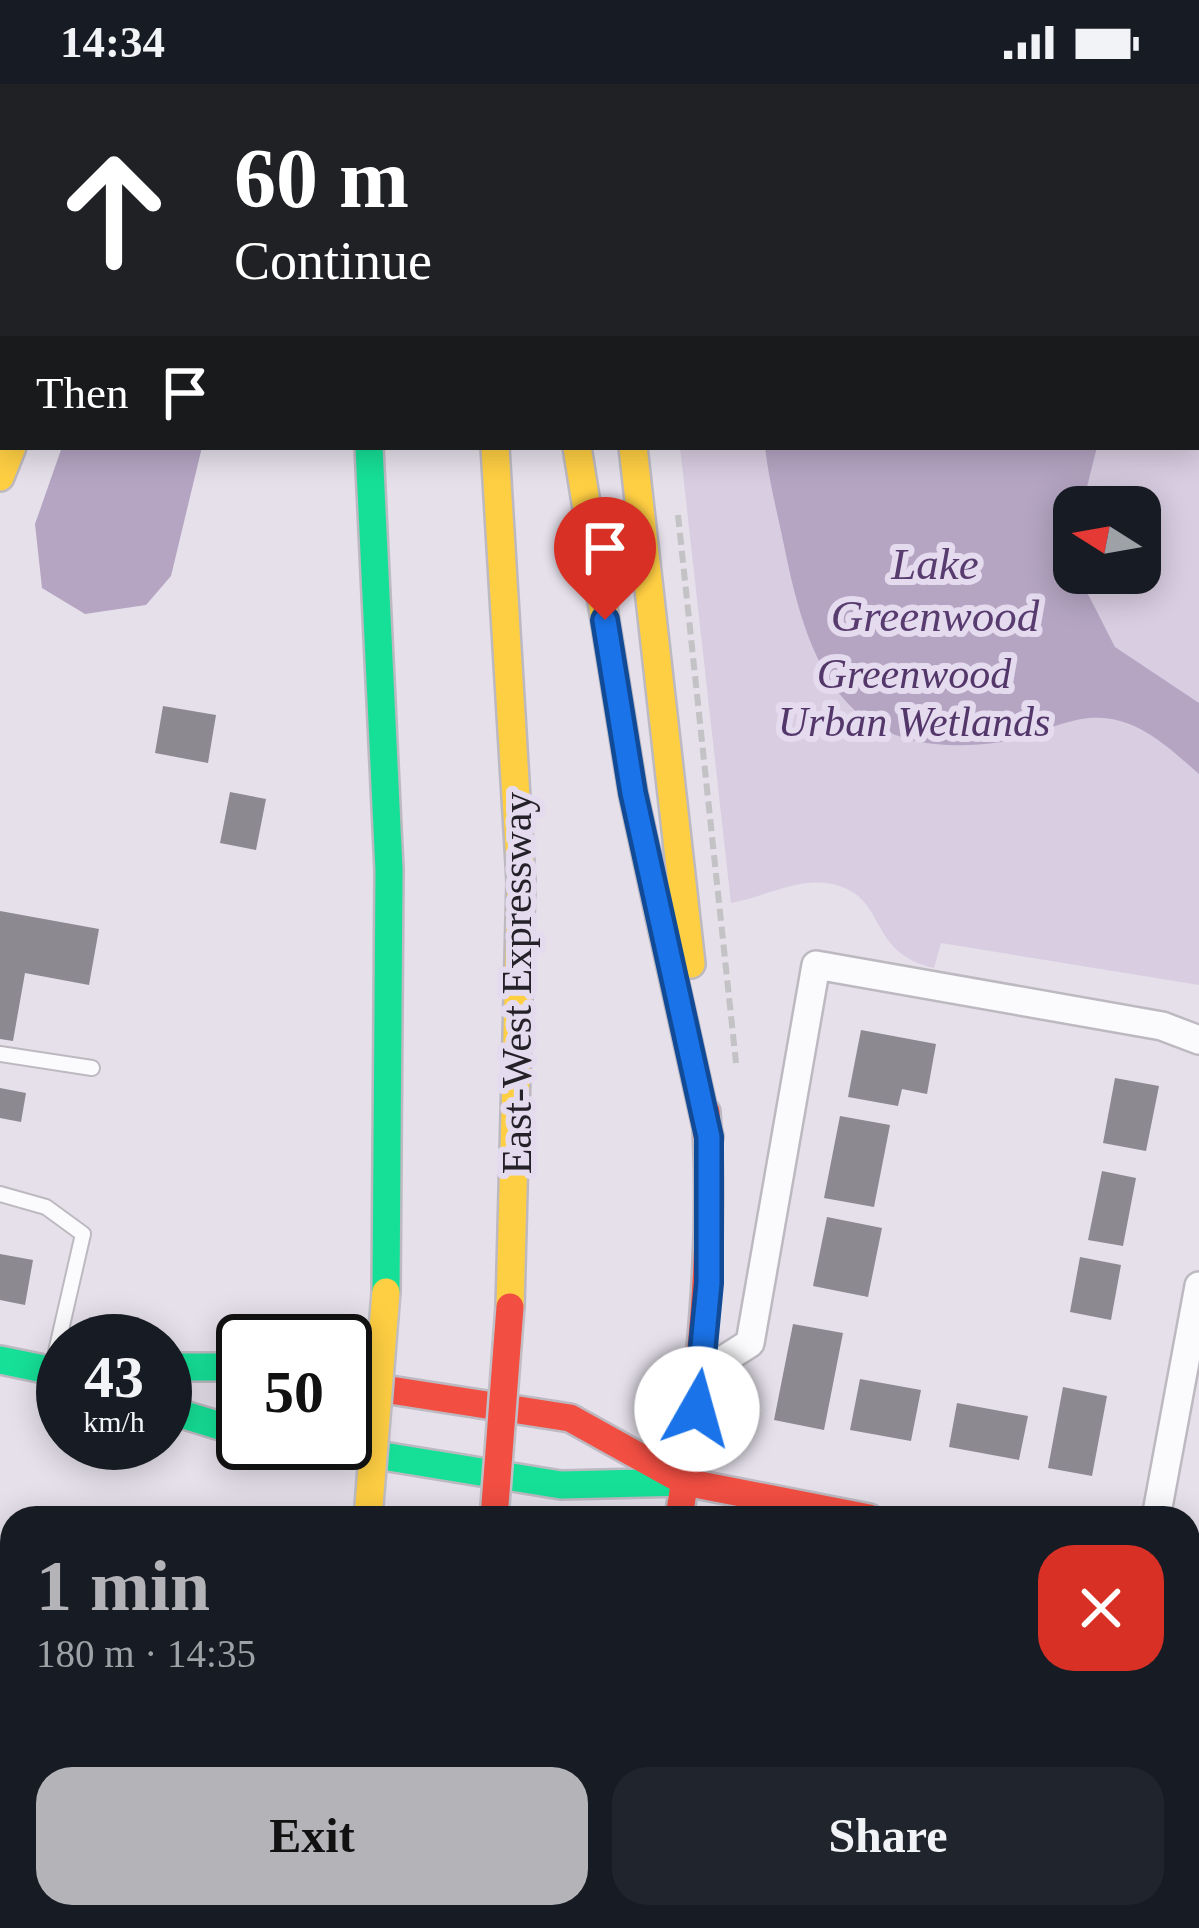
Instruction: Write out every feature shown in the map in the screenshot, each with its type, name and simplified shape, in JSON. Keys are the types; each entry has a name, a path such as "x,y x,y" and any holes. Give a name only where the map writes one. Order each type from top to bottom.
{"main road":[{"path":"368,450 386,690 393,914 386,1292 369,1506"},
{"name":"East-West Expressway","path":"495,450 516,742 521,926 520,1130 495,1506"},
{"path":"577,450 633,793 709,1137"},
{"path":"633,450 709,1137 703,1373 681,1506"},
{"path":"0,1360 36,1366"},
{"path":"372,1387 570,1418 685,1482"},
{"path":"372,1454 561,1485 685,1482 808,1506"}],"street":[{"path":"703,1373 750,1343 816,965 1162,1026 1199,1040"},
{"path":"1158,1506 1199,1286"}],"lane":[{"path":"0,1054 92,1068"},
{"path":"0,1194 46,1207 83,1234 69,1314"}],"green space":[{"name":"Greenwood Urban Wetlands","path":"680,450 1199,450 1199,985 941,943 934,968 897,950 850,890 832,884 794,885 731,903"}],"water":[{"path":"61,450 201,450 171,576 146,605 85,614 42,588 35,524"},
{"name":"Lake Greenwood","path":"766,450 1096,450 1087,486 1053,486 1053,594 1088,594 1115,647 1199,703 1199,774 1149,734 1106,718 1078,720 1001,742 951,745 909,739 875,725 848,704 827,675 810,640 786,555"}],"building":[{"path":"163,706 216,715 208,763 155,753"},
{"path":"230,792 266,799 256,850 220,843"},
{"path":"0,911 99,929 89,985 25,973 13,1041 0,1039"},
{"path":"861,1030 936,1044 927,1094 902,1089 898,1106 848,1097"},
{"path":"1115,1078 1159,1086 1146,1151 1103,1143"},
{"path":"0,1088 26,1093 21,1122 0,1118"},
{"path":"840,1116 890,1125 874,1207 824,1198"},
{"path":"1102,1171 1136,1178 1123,1246 1088,1240"},
{"path":"827,1217 882,1228 868,1297 813,1286"},
{"path":"0,1254 33,1260 25,1305 0,1300"},
{"path":"1080,1257 1121,1265 1111,1320 1070,1312"},
{"path":"793,1324 843,1333 824,1430 774,1420"},
{"path":"860,1379 921,1390 911,1441 850,1430"},
{"path":"1063,1387 1107,1396 1092,1476 1048,1468"},
{"path":"957,1403 1028,1416 1019,1460 949,1447"}],"traffic: fast":[{"path":"369,450 389,870 386,1292"},
{"path":"660,917 709,1137"},
{"path":"0,1360 36,1367"},
{"path":"192,1367 216,1367"},
{"path":"192,1417 216,1425"},
{"path":"372,1454 561,1485 685,1482"}],"traffic: slow":[{"path":"0,477 11,450"},
{"path":"495,450 521,881 510,1307"},
{"path":"577,450 633,793 660,917"},
{"path":"633,450 691,964"},
{"path":"369,1506 386,1292"}],"traffic: jam":[{"path":"681,1506 704,1316 709,1214 706,1112"},
{"path":"495,1506 510,1307"},
{"path":"372,1387 570,1418 685,1482 808,1506"}],"route":[{"path":"605,620 633,793 709,1137 709,1283 697,1409"}]}
